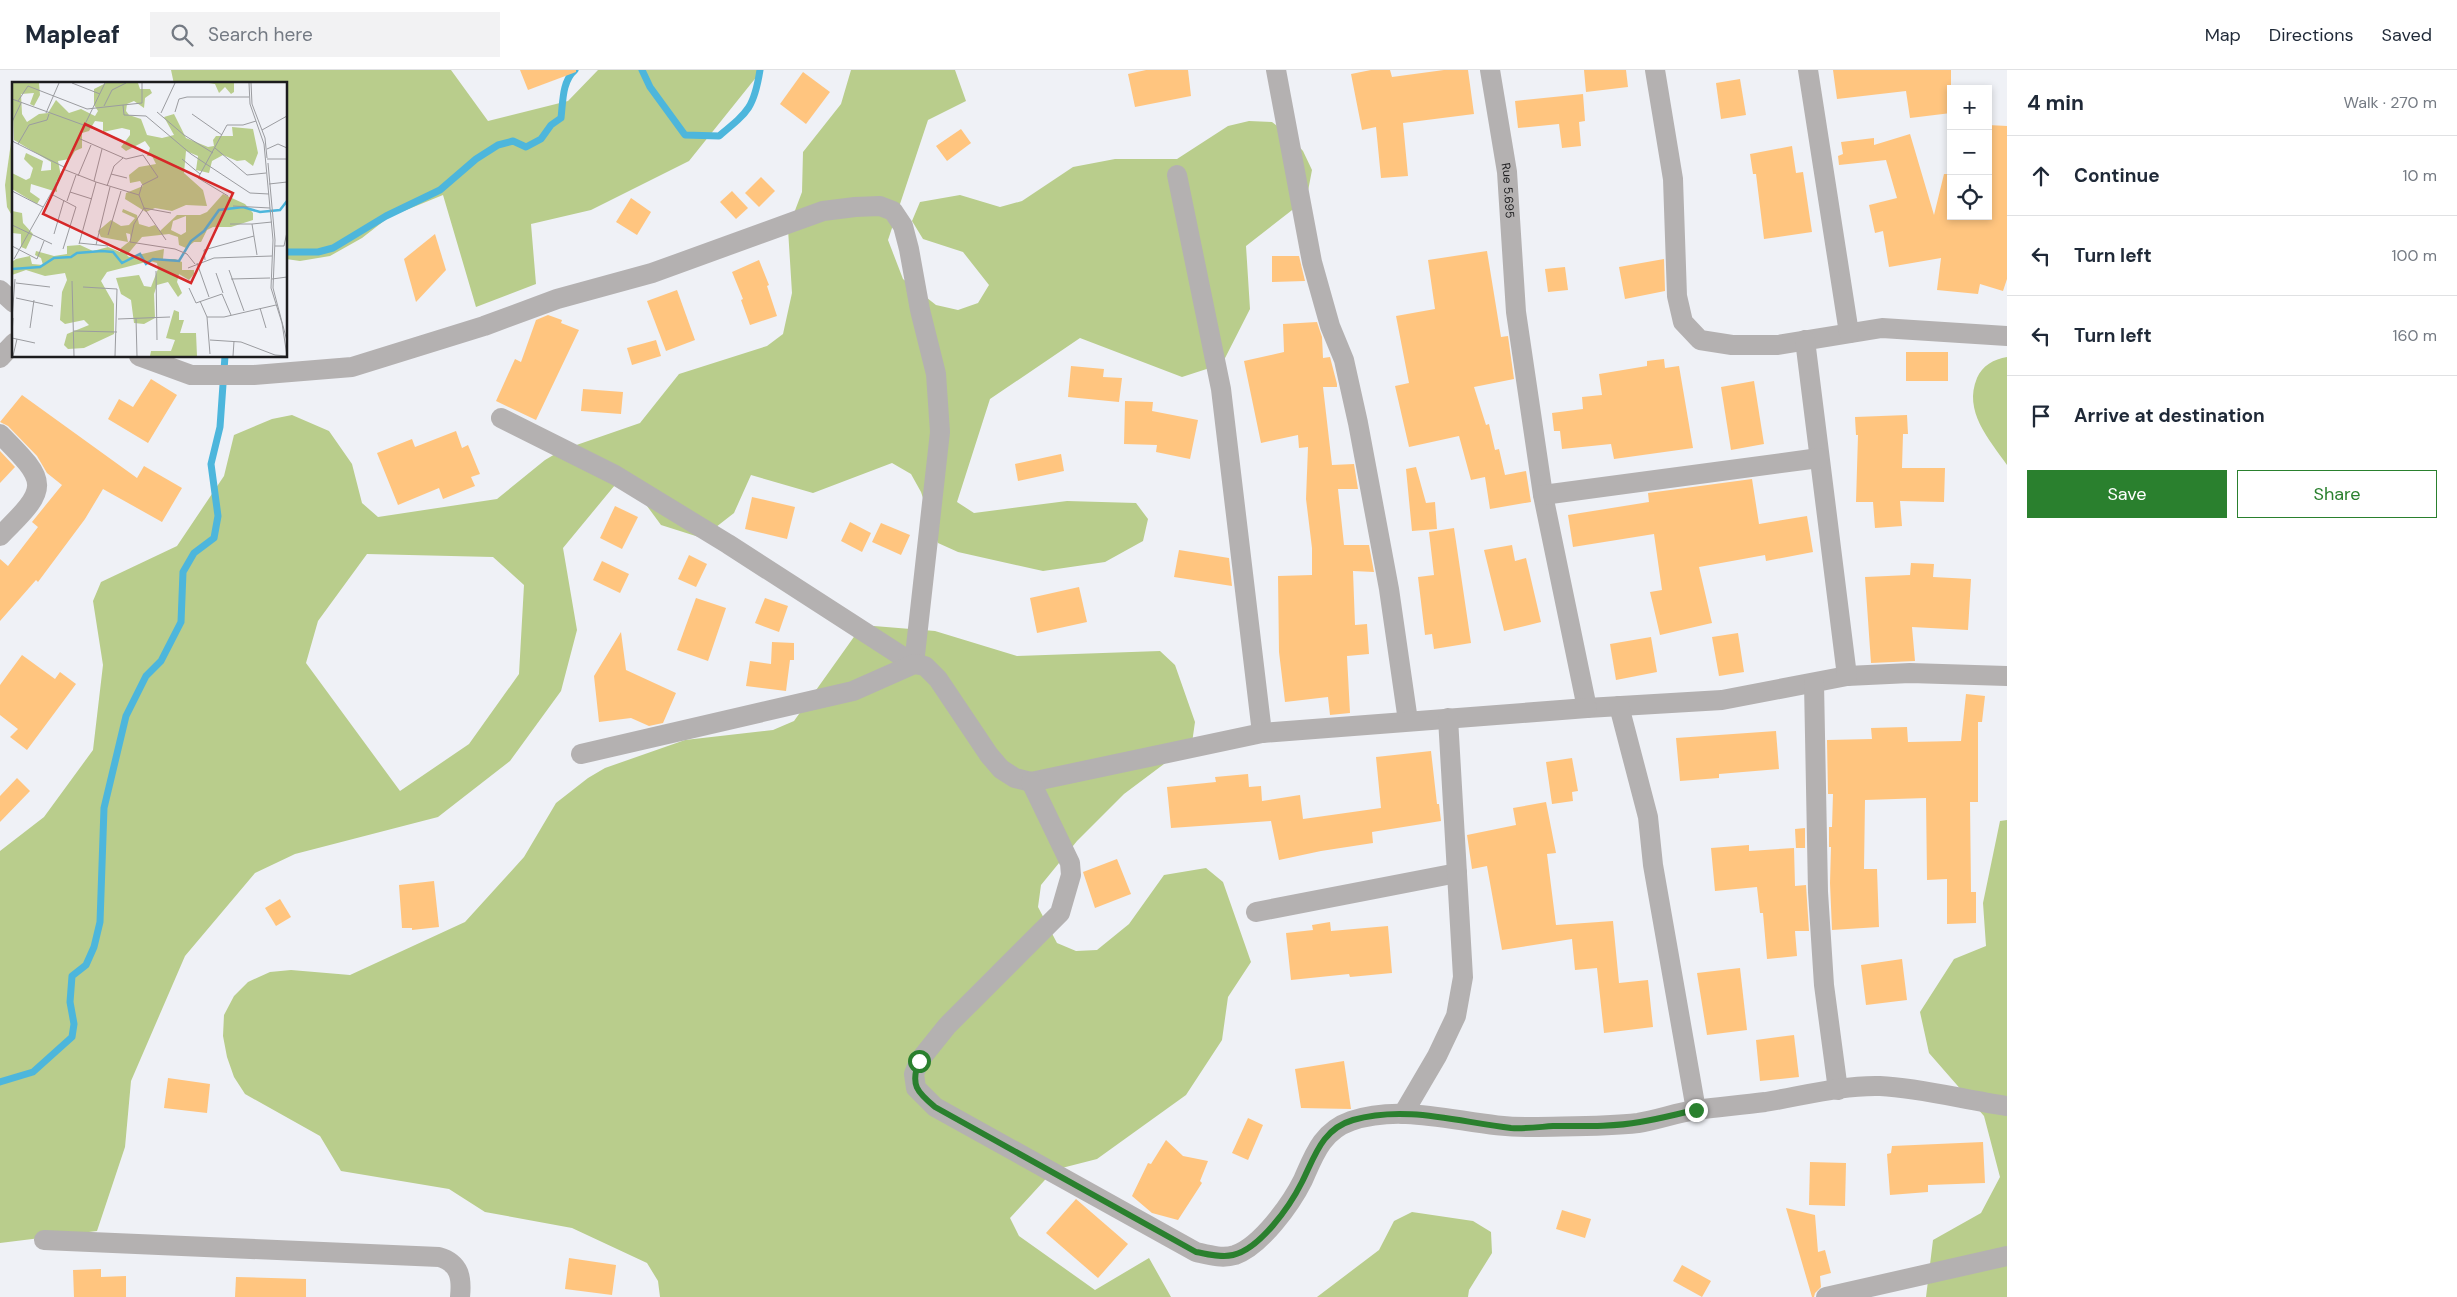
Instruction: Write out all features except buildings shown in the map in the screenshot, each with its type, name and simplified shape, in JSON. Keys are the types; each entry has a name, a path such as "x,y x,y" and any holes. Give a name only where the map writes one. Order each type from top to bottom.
{"street":[{"path":"1276,70 1312,262 1330,326 1344,360 1358,423 1389,589 1408,721"},
{"name":"Rue 5.695","path":"1490,70 1507,172 1516,312 1543,495 1587,708"},
{"path":"1655,70 1673,179 1677,296 1683,322 1700,340 1732,345 1778,345 1882,328 2007,336"},
{"path":"1808,70 1849,333"},
{"path":"1176,175 1221,389 1262,732"},
{"path":"144,358 191,375 254,375 352,367 484,326 557,299 652,273 823,211 872,206 880,206 893,211 903,226 920,310 936,374 940,432 914,664"},
{"path":"0,290 12,301"},
{"path":"1805,340 1847,676"},
{"path":"0,358 12,345"},
{"path":"500,418 615,475 728,544 914,664 925,666 938,679 989,756 1001,769 1015,778 1031,782 1262,732 1722,700 1847,676 1910,673 2007,676"},
{"path":"0,434 32,468 36,479 36,495 28,509 0,536"},
{"path":"1543,495 1819,458"},
{"path":"581,754 853,692 914,664"},
{"path":"1814,683 1818,892 1824,986 1838,1090"},
{"path":"1619,706 1648,817 1653,865 1696,1110"},
{"path":"1403,1114 1437,1056 1456,1016 1463,977 1448,718"},
{"path":"1031,782 1070,863 1071,875 1060,913 947,1026 919,1061 914,1074 916,1088 935,1107 1196,1252 1218,1256 1234,1255 1255,1245 1272,1226 1302,1183 1322,1141 1335,1128 1352,1120 1403,1114 1432,1116 1513,1128 1638,1122 1696,1110 1878,1086 1919,1090 2007,1106"},
{"path":"1256,912 1457,873"},
{"path":"44,1240 439,1257 454,1264 460,1274 460,1297"},
{"path":"1826,1297 2007,1256"}],"green space":[{"path":"171,70 451,70 488,121 568,101 598,70 762,70 689,161 591,210 531,224 536,284 476,307 443,195 389,217 362,238 330,256 300,261 288,259 288,82 174,82"},
{"path":"851,70 955,70 966,101 928,120 888,240 903,279 936,305 958,310 978,303 989,285 963,252 923,239 912,221 920,202 960,195 1000,207 1022,201 1073,167 1115,159 1177,159 1228,126 1249,121 1272,122 1289,135 1303,151 1312,170 1308,191 1296,207 1246,246 1250,309 1222,364 1182,377 1080,338 990,399 957,502 974,513 1067,501 1136,503 1148,519 1143,541 1105,562 1043,571 958,552 938,543 921,492 911,474 892,463 813,493 751,475 734,513 702,538 661,525 636,491 615,485 563,548 577,630 561,691 510,761 438,817 295,854 255,873 185,956 131,1081 125,1147 97,1231 0,1243 0,851 44,817 93,750 103,665 93,601 101,582 177,546 224,476 234,435 272,419 292,415 329,431 352,464 362,503 378,517 497,499 545,460 562,450 640,423 679,374 767,346 783,334 792,293 788,229 802,192 803,152 841,104","holes":["367,554 493,557 524,585 519,674 469,744 400,791 306,663 318,621"]},
{"path":"12,135 12,216 7,207 5,185"},
{"path":"2007,357 2007,465 1980,424 1973,402 1977,378 1982,370 1993,361"},
{"path":"874,626 935,631 1017,656 1160,651 1175,665 1195,722 1192,743 1124,794 1077,841 1041,885 1038,907 1057,943 1076,951 1097,950 1129,924 1164,875 1206,868 1223,882 1251,962 1228,997 1222,1040 1186,1095 1097,1159 1054,1170 1010,1218 1019,1236 1095,1290 1149,1258 1171,1297 660,1297 658,1281 647,1263 572,1228 485,1212 449,1189 341,1171 320,1136 245,1094 234,1077 227,1057 223,1036 224,1015 234,996 248,982 270,972 291,970 350,975 465,922 524,857 556,803 588,778 605,768 685,740 773,730 794,721 856,634"},
{"path":"2007,820 2007,1297 1926,1297 1933,1240 1981,1213 2000,1177 1984,1116 1929,1053 1920,1012 1954,959 1986,946 1983,903 2000,821"},
{"path":"1412,1212 1473,1221 1491,1232 1492,1253 1469,1290 1468,1297 1317,1297 1379,1250 1394,1221"}],"waterway":[{"path":"288,252 318,252 333,248 386,216 440,190 476,159 498,145 513,141 526,147 541,139 551,125 561,118 565,86 575,70"},
{"path":"642,70 650,87 685,135 719,136 737,121 748,108 755,93 760,70"},
{"path":"0,1082 33,1072 72,1037 74,1024 70,1002 72,976 86,965 94,947 100,922 104,808 126,716 146,676 161,661 181,622 183,572 194,553 214,538 218,516 211,464 220,427 225,358"}],"route":[{"path":"919,1061 914,1074 916,1088 935,1107 1196,1252 1218,1256 1234,1255 1255,1245 1272,1226 1302,1183 1322,1141 1335,1128 1352,1120 1403,1114 1432,1116 1513,1128 1587,1126 1638,1122 1696,1110"}]}
